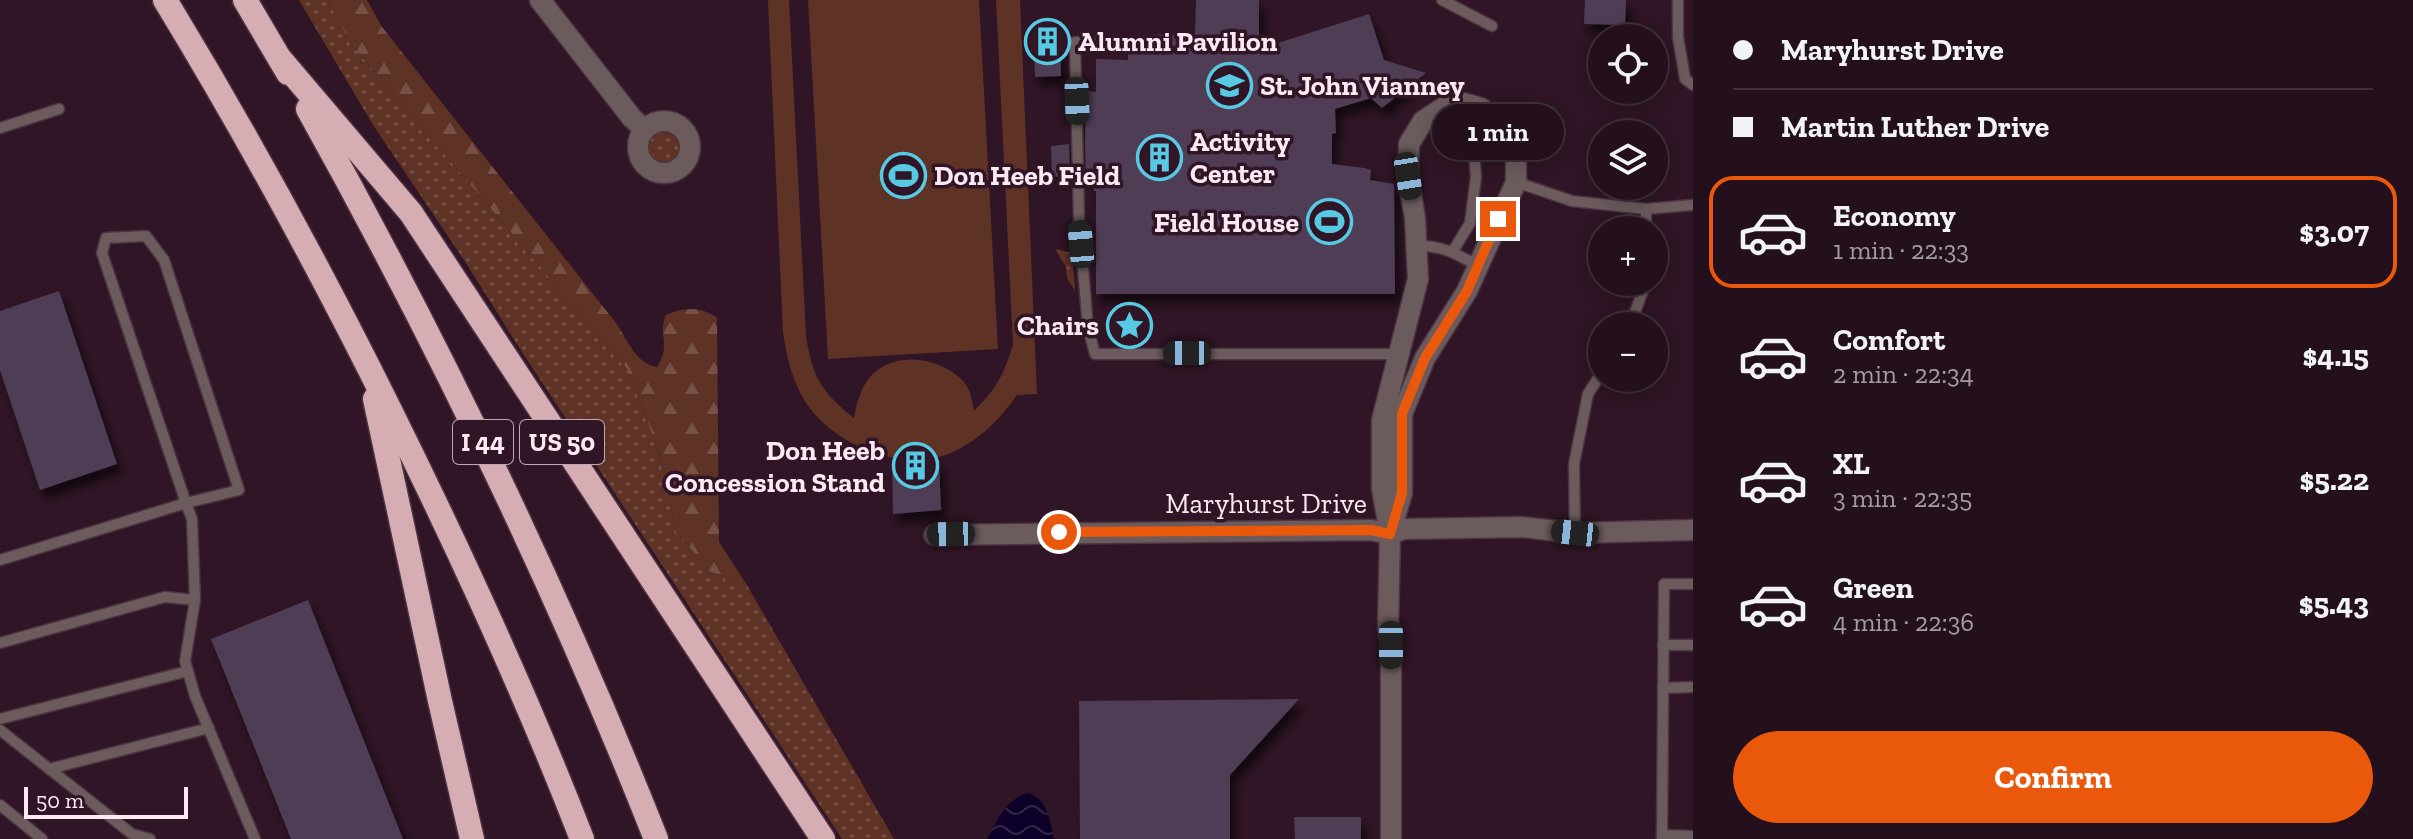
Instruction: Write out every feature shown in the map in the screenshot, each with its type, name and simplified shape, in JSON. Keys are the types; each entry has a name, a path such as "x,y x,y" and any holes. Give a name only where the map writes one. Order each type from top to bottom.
{"highway":[{"name":"I 44","path":"165,0 303,241 430,491 529,710 582,839"},
{"name":"I 44","path":"245,0 377,232 484,444 585,665 656,839"},
{"name":"US 50","path":"281,60 411,213 823,839"},
{"path":"367,365 472,839"}],"street":[{"path":"540,0 632,118 644,129"},
{"path":"1390,534 1402,493 1402,414 1425,358 1467,291 1516,182 1516,159 1509,136 1481,108 1463,103 1446,106 1423,121 1409,144 1408,176 1418,279 1382,420 1382,489 1390,534 1391,839"},
{"name":"Maryhurst Drive","path":"934,535 1330,530 1371,530 1390,534 1404,529 1522,527 1575,533 1693,530"}],"lane":[{"path":"1442,0 1492,26"},
{"path":"1678,0 1680,51 1685,79 1693,85"},
{"path":"1116,41 1075,42 1079,220 1088,328 1095,354 1400,354"},
{"path":"0,128 59,109"},
{"path":"1453,251 1470,223 1476,177 1473,142"},
{"path":"1516,182 1572,201 1646,209 1693,205"},
{"path":"1646,209 1646,216"},
{"path":"0,560 186,503 239,490 164,260 146,236 106,238 102,253 186,503 192,519 195,600 185,661 255,839"},
{"path":"1417,246 1434,245 1453,251 1478,266"},
{"path":"1575,533 1574,464 1589,392"},
{"path":"1693,584 1664,584 1662,837 1693,836"},
{"path":"0,643 165,597 195,600"},
{"path":"1663,645 1693,645"},
{"path":"0,719 188,671"},
{"path":"1663,688 1693,687"},
{"path":"49,769 209,728"},
{"path":"0,730 132,834 150,839"},
{"path":"0,805 42,839"}],"green space":[{"path":"299,0 328,0 351,44 628,370 660,456 676,531 710,572 745,582 894,839 842,839 373,125"},
{"path":"328,0 367,0 382,27 643,361 657,367 661,359 666,315 692,309 705,311 717,318 719,542 745,582 710,572 676,531 660,456 628,370 351,44"},
{"path":"768,0 789,0 808,350 815,373 826,392 854,418 865,384 873,373 889,363 924,360 946,368 966,385 974,411 994,388 1006,365 1013,345 996,0 1020,0 1037,394 1017,395 989,428 953,452 913,460 872,452 834,432 806,403 797,386 783,333"},
{"name":"Don Heeb Field","path":"808,0 979,0 998,349 828,359"},
{"path":"665,129 677,134 682,146 677,158 665,163 653,158 648,146 653,134"},
{"path":"1055,249 1072,253 1075,291 1067,278 1066,267"}],"water":[{"path":"1028,793 1044,805 1054,839 987,839 1008,805"}],"building":[{"path":"1196,0 1259,0 1259,49 1369,14 1384,60 1426,73 1382,108 1371,98 1335,109 1332,164 1371,170 1370,180 1394,184 1395,294 1096,294 1096,191 1094,174 1086,175 1085,143 1088,91 1096,92 1096,59 1128,60 1128,36 1195,36"},
{"path":"1585,0 1626,0 1625,24 1584,24"},
{"name":"Alumni Pavilion","path":"1060,26 1061,76 1035,77 1033,28"},
{"path":"1069,144 1070,176 1052,177 1051,146"},
{"path":"59,291 117,464 40,490 0,370 0,311"},
{"path":"939,460 941,510 893,514 892,462"},
{"path":"308,600 403,839 291,839 211,639"},
{"path":"1299,699 1230,775 1230,839 1080,839 1079,701"},
{"path":"1294,817 1361,817 1361,839 1295,839"}],"place":[{"name":"Alumni Pavilion","path":"1047,41"},
{"name":"St. John Vianney","path":"1229,85"},
{"name":"Activity Center","path":"1159,157"},
{"name":"Don Heeb Field","path":"903,175"},
{"name":"Field House","path":"1330,222"},
{"name":"Chairs","path":"1130,325"},
{"name":"Don Heeb Concession Stand","path":"916,466"}],"route":[{"path":"1059,532 1371,530 1390,534 1402,493 1402,414 1425,358 1467,291 1498,219"}]}
